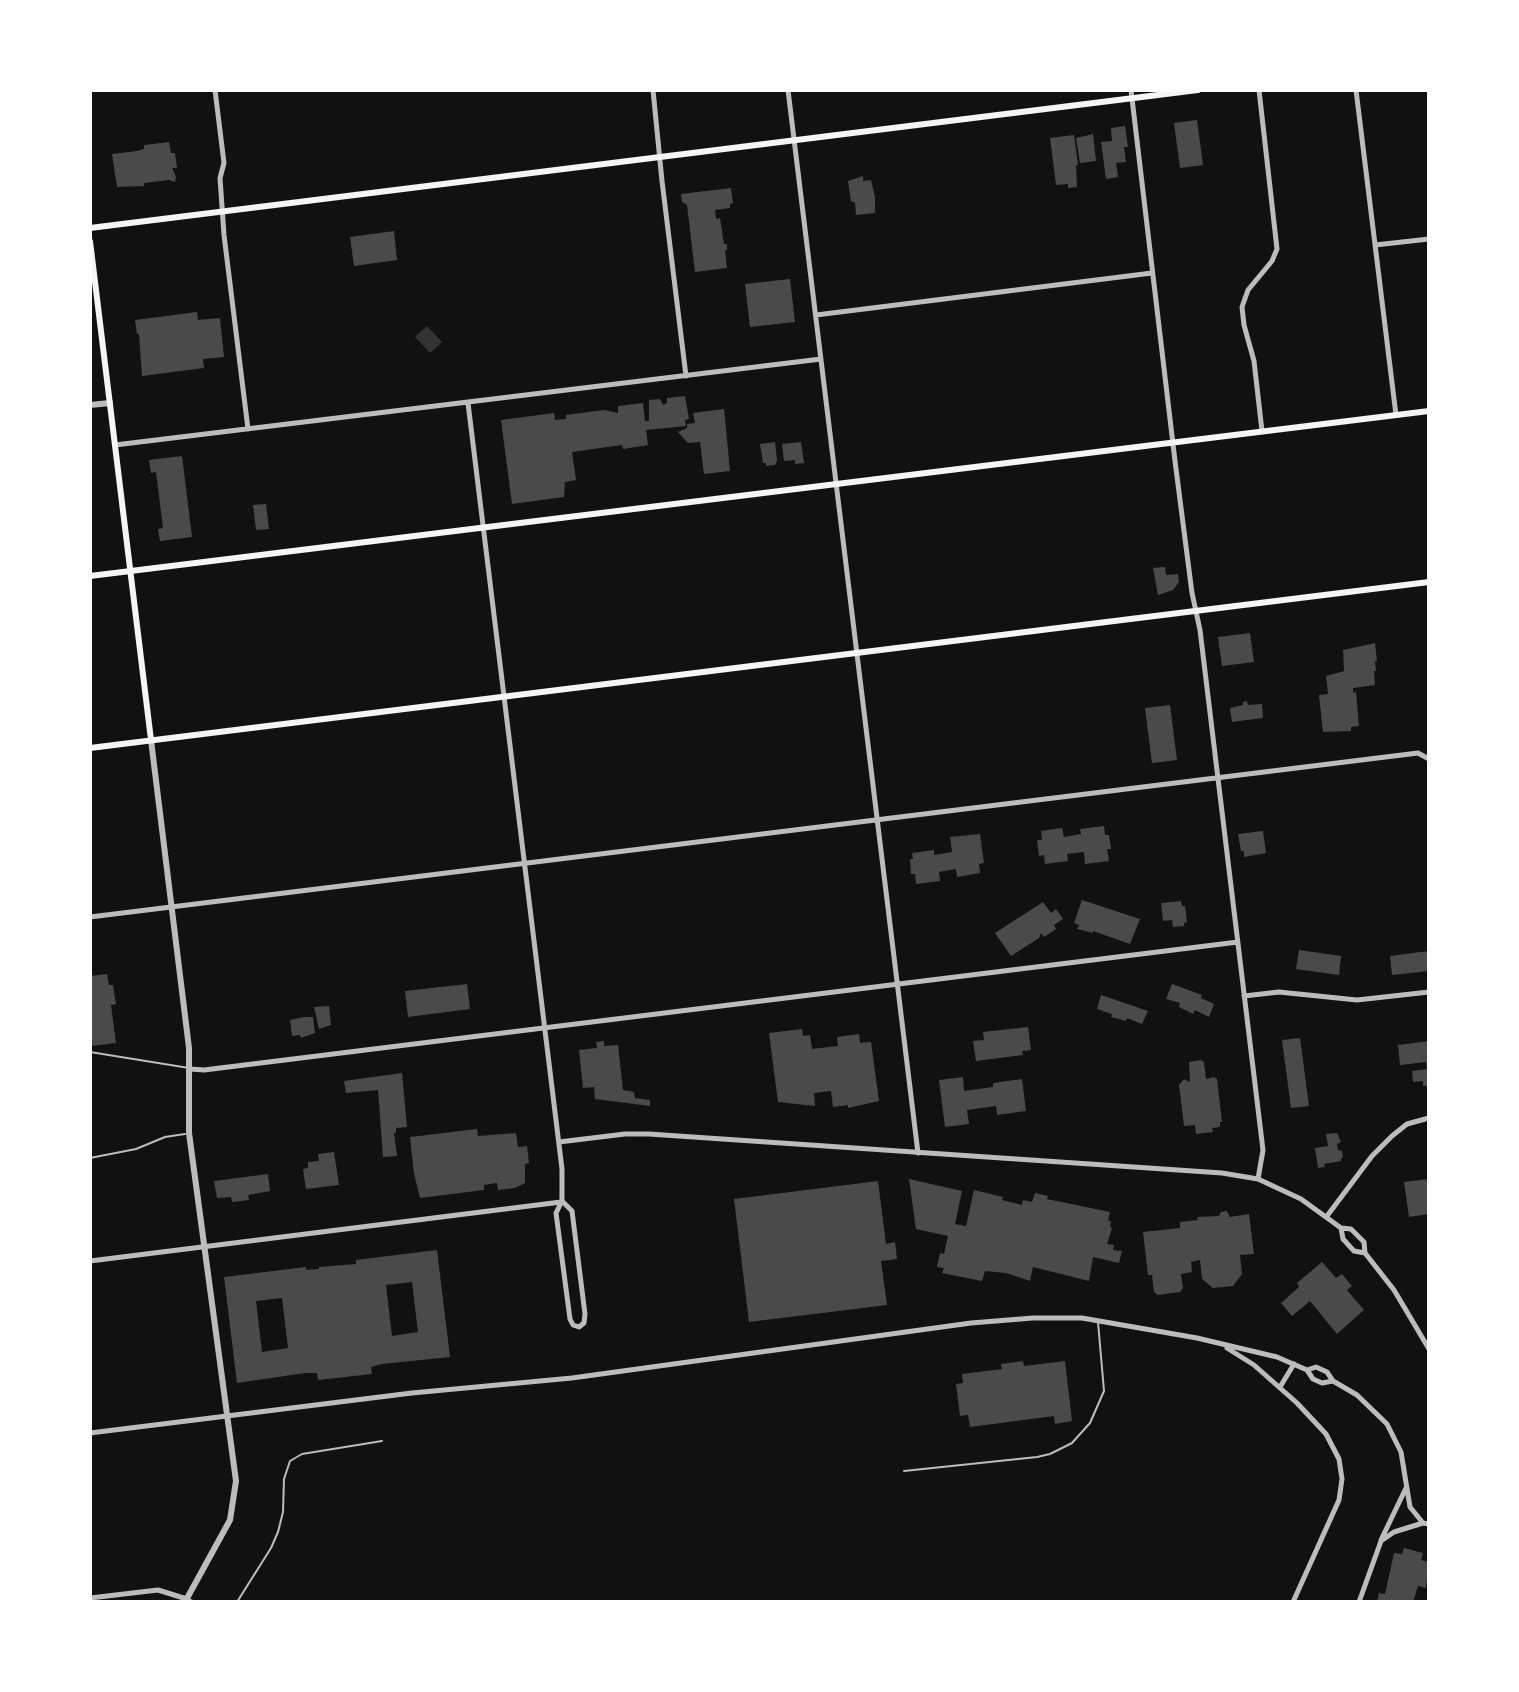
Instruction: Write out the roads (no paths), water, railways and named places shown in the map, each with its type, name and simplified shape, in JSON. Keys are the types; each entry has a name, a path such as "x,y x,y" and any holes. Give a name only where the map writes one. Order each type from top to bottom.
{"main road":[{"path":"90,228 794,141 1132,94 1198,90"},
{"path":"90,241 151,740"},
{"path":"90,576 1429,411"},
{"path":"90,748 1429,582"}],"street":[{"path":"215,90 224,163 220,178 222,212 248,429"},
{"path":"653,90 686,376"},
{"path":"788,90 918,1153"},
{"path":"1259,90 1277,249 1272,261 1248,290 1242,307 1254,361 1262,431"},
{"path":"1356,90 1396,415"},
{"path":"1132,94 1263,1150 1258,1179"},
{"path":"1375,245 1429,239"},
{"path":"816,315 1153,273"},
{"path":"115,445 821,359"},
{"path":"90,405 110,403"},
{"path":"468,403 559,1142 562,1201 556,1213 570,1319 573,1325 579,1327 584,1323 585,1314 572,1211 562,1201"},
{"path":"90,1598 166,1590 186,1600 221,1540 233,1506 236,1481 189,1133 190,1069 151,740"},
{"path":"90,917 1418,753 1429,759"},
{"path":"190,1069 204,1070 1238,942"},
{"path":"1244,996 1279,992 1357,1000 1429,992"},
{"path":"1327,1216 1372,1156 1392,1136 1407,1124 1429,1118"},
{"path":"559,1142 649,1134 1222,1173 1258,1179 1301,1199 1341,1228 1351,1229 1364,1242 1365,1253 1405,1307 1429,1349"},
{"path":"90,1261 562,1201"},
{"path":"1341,1228 1343,1239 1354,1251 1365,1253"},
{"path":"90,1433 412,1393 586,1376 971,1323 1055,1317 1098,1320 1259,1352 1307,1370 1313,1379 1322,1383 1333,1381"},
{"path":"1223,1346 1254,1365 1280,1387 1326,1434 1335,1448 1341,1472 1336,1507 1293,1602"},
{"path":"1280,1387 1294,1364"},
{"path":"1307,1370 1316,1367 1327,1372 1333,1381 1357,1395 1387,1424 1401,1452 1410,1507 1426,1524 1394,1532 1381,1541"},
{"path":"1359,1602 1381,1541 1406,1487"}],"lane":[{"path":"90,1052 190,1069"},
{"path":"90,1158 136,1149 165,1137 189,1133"},
{"path":"904,1471 1037,1457 1072,1443 1090,1423 1104,1391 1098,1320"},
{"path":"237,1602 266,1558 278,1532 283,1512 284,1479 290,1461 302,1454 382,1441"},
{"path":"186,1600 195,1602"}]}
